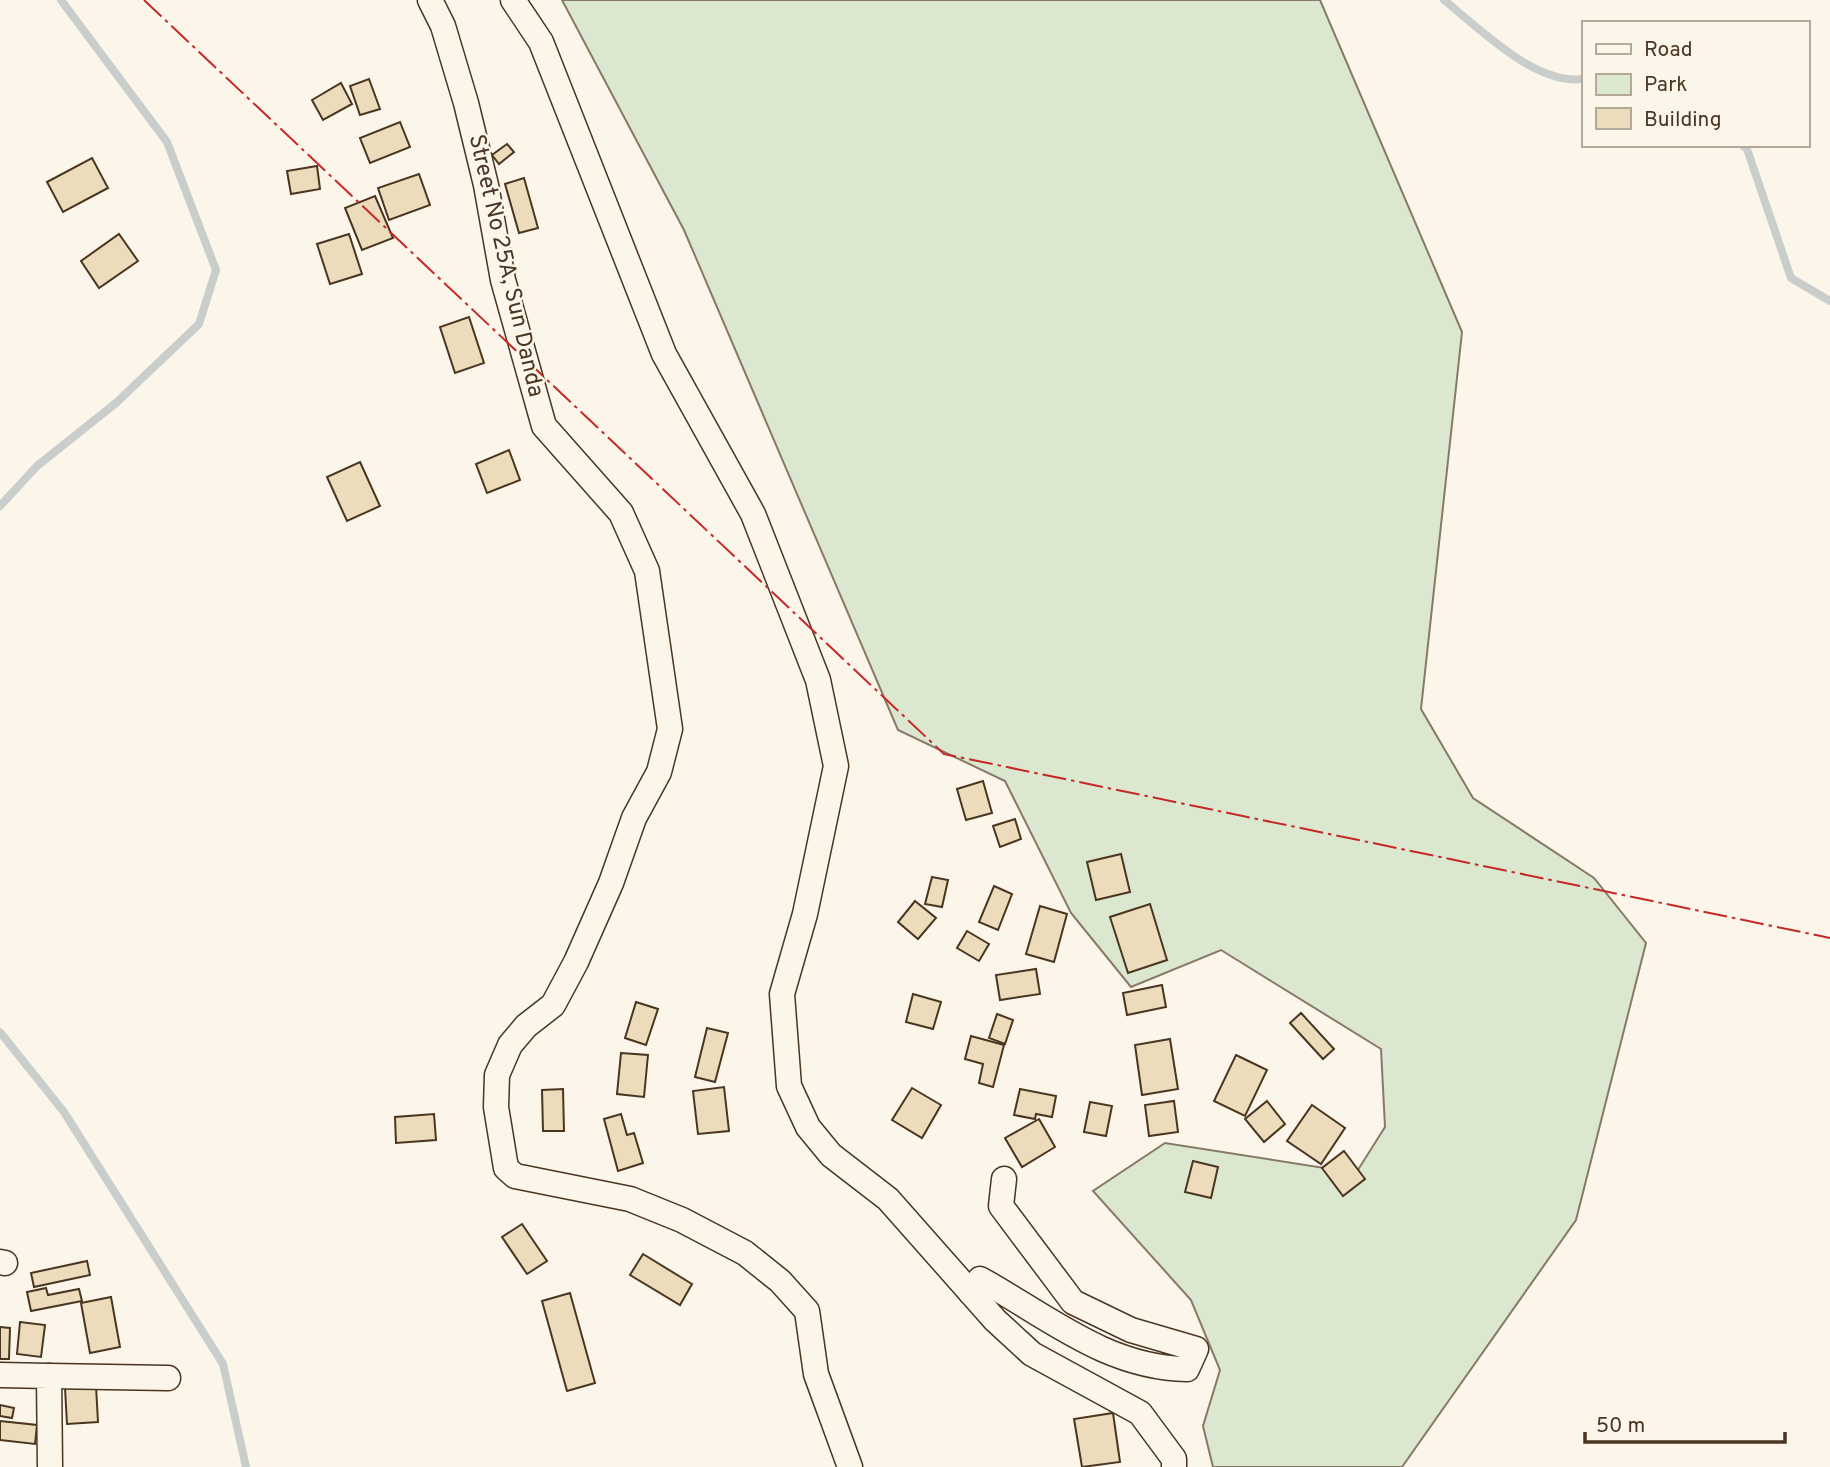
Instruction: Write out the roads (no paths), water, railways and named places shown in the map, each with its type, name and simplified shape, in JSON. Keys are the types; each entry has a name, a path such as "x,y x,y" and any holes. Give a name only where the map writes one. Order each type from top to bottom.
{"street":[{"name":"Street No 25A, Sun Danda","path":"430,0 443,26 466,103 486,185 503,280 544,426 621,513 647,571 670,729 659,772 634,818 611,883 576,962 553,1004 526,1026 510,1045 497,1075 496,1107 506,1168 515,1176 630,1199 682,1220 745,1253 780,1281 807,1311 816,1374 850,1467"},
{"path":"513,0 541,42 664,354 753,514 818,680 836,766 805,915 782,994 789,1086 807,1127 831,1155 888,1199 971,1293 1032,1354 1140,1413 1174,1459 1174,1467"},
{"path":"971,1293 980,1279 1097,1349 1161,1368 1187,1369 1196,1349 1131,1330 1073,1302 1001,1206 1004,1178"},
{"path":"0,1375 168,1378"},
{"path":"49,1376 50,1467"}],"waterway":[{"path":"0,506 37,466 116,403 199,324 216,270 167,142 61,0"},
{"path":"1444,0 1509,53 1527,64 1565,79 1582,79"},
{"path":"1744,147 1791,278 1830,301"},
{"path":"0,1032 64,1112 223,1364 246,1467"}]}
